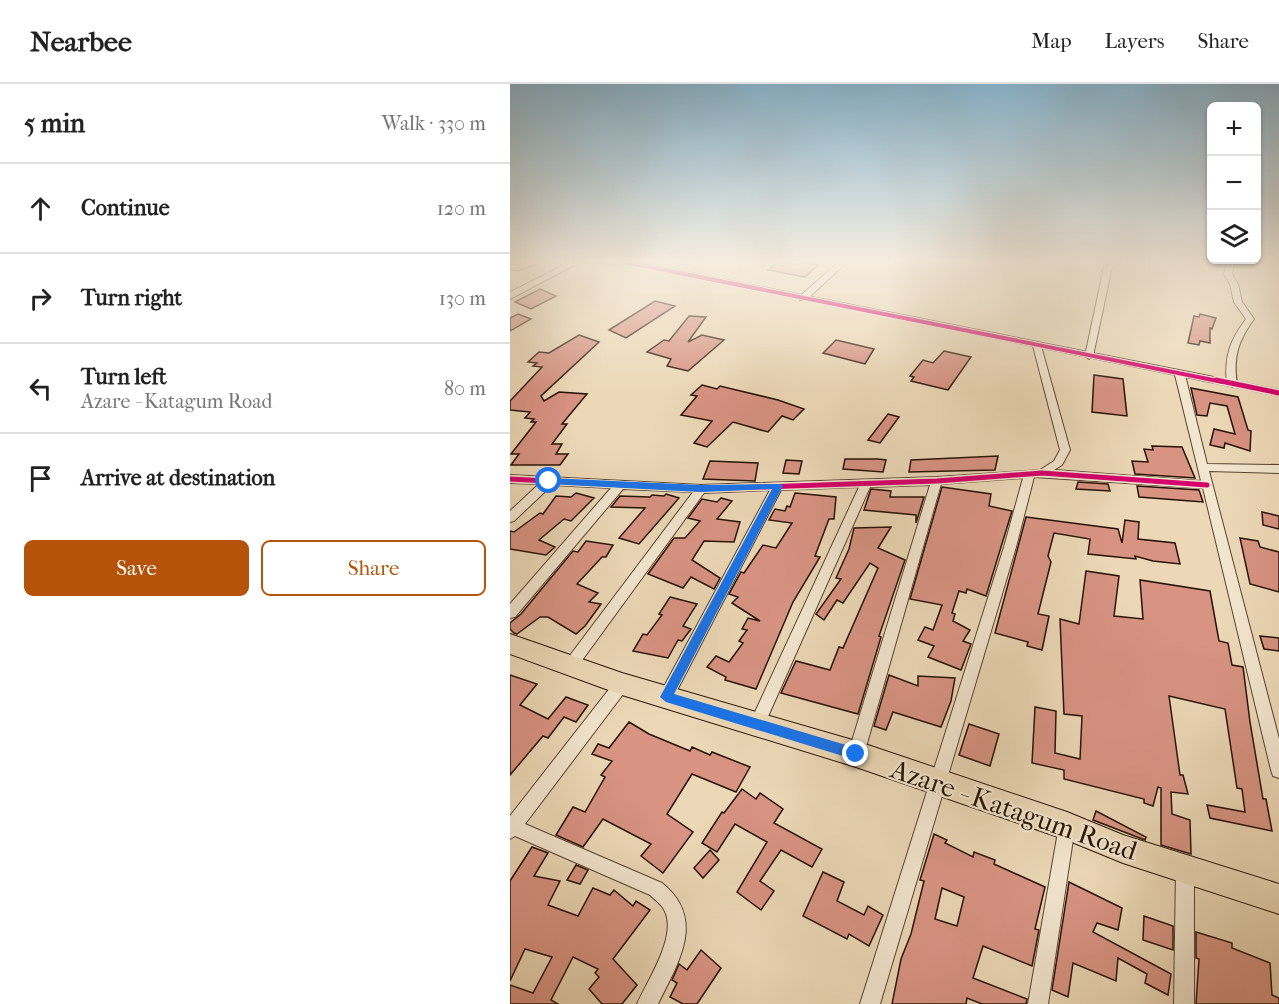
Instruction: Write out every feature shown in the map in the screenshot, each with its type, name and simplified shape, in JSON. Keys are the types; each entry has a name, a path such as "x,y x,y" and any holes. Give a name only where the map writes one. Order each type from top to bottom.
{"main road":[{"name":"Azare - Katagum Road","path":"510,644 622,684 856,754 1067,826 1124,849 1279,899"}],"street":[{"path":"837,305 1089,357 1279,393"},
{"path":"1089,357 1100,305"},
{"path":"1232,384 1229,368 1230,351 1237,335 1250,319 1240,305"},
{"path":"1037,346 1065,450 1059,469"},
{"path":"1180,375 1279,770"},
{"path":"1203,467 1279,470"},
{"path":"510,479 701,489 937,481 1036,474 1059,469 1207,485"},
{"path":"870,1004 1010,547 1036,474"},
{"path":"510,518 549,481"},
{"path":"856,754 937,481"},
{"path":"757,724 867,482"},
{"path":"510,613 620,484"},
{"path":"666,697 778,486"},
{"path":"570,666 701,489"},
{"path":"622,684 512,829 656,889 672,904 678,929 672,952 647,1004"},
{"path":"1038,1004 1067,826"},
{"path":"1184,1004 1185,869"}],"building":[{"path":"522,305 539,305 531,309"},
{"path":"649,305 675,306 626,338 609,330"},
{"path":"518,314 531,319 510,331 510,318"},
{"path":"1200,314 1216,318 1212,329 1210,328 1210,343 1200,341 1199,345 1188,343 1194,316 1199,317"},
{"path":"689,316 706,317 688,342 702,335 724,340 688,371 667,366 671,359 647,352 664,340 669,341"},
{"path":"579,335 599,342 541,396 544,401 559,392 587,394 562,424 567,424 552,444 562,444 556,454 568,454 560,465 511,465 519,454 511,454 536,422 531,422 534,419 525,418 530,412 510,410 510,401 542,367 533,366 537,363 528,362 539,352 549,353"},
{"path":"836,340 874,349 865,364 823,353"},
{"path":"944,351 971,357 948,390 911,381 914,377 910,376 923,360 933,363"},
{"path":"1094,375 1123,379 1127,416 1092,412"},
{"path":"702,385 717,389 720,386 778,400 804,409 793,420 782,416 768,432 733,422 707,447 694,443 712,421 681,415 697,396 691,395"},
{"path":"1191,388 1238,397 1248,430 1251,431 1250,451 1225,443 1224,448 1210,445 1214,429 1235,434 1227,406 1210,403 1207,416 1197,415"},
{"path":"888,414 899,417 880,443 868,440"},
{"path":"1152,446 1182,447 1195,478 1135,474 1132,461 1148,462 1144,449 1153,450"},
{"path":"998,456 995,470 909,472 911,460"},
{"path":"845,459 886,460 883,472 843,469"},
{"path":"786,460 802,461 799,474 783,473"},
{"path":"710,461 758,463 755,481 703,479"},
{"path":"1078,482 1108,484 1110,491 1076,489"},
{"path":"1137,486 1199,490 1203,502 1139,497"},
{"path":"942,487 991,494 989,506 1012,511 986,596 967,589 966,593 959,591 952,613 955,614 953,621 970,630 963,641 971,644 961,670 928,657 934,646 918,640 925,627 933,630 942,605 910,599"},
{"path":"871,489 891,491 890,497 924,497 916,523 916,515 864,510"},
{"path":"576,493 594,498 571,521 564,519 539,540 555,547 546,555 510,549 510,531 514,532 540,513 543,514 556,496 571,497"},
{"path":"795,493 836,497 834,519 829,519 815,556 820,557 793,602 756,689 725,680 726,677 707,667 716,656 729,662 743,643 739,641 747,630 742,629 748,618 760,621 732,603 738,597 729,594 741,572 744,573 763,545 776,548 792,523 769,520 775,509 785,511 787,506 790,507"},
{"path":"666,494 679,498 639,544 619,538 645,508 611,507 620,496 650,497"},
{"path":"721,498 732,501 717,519 740,522 734,542 704,541 692,560 720,578 714,589 691,577 683,588 648,574 674,538 685,538 700,521 688,518 702,499 717,502"},
{"path":"1262,512 1279,516 1279,529 1263,525"},
{"path":"1026,517 1118,529 1122,543 1125,520 1139,522 1138,539 1175,543 1180,564 1135,556 1136,559 1088,554 1090,539 1054,533 1048,556 1051,562 1038,614 1049,616 1042,650 1027,646 1028,642 995,633"},
{"path":"891,527 878,548 905,560 879,636 881,637 858,714 781,693 796,661 830,670 839,647 843,648 878,568 870,563 843,603 837,600 824,620 816,614 841,579 836,578 849,549 854,528"},
{"path":"1240,538 1258,541 1260,547 1279,552 1279,592 1250,584"},
{"path":"586,541 613,545 606,557 602,557 577,584 598,593 589,602 601,604 585,626 576,634 548,617 540,617 517,634 514,633 510,629 510,623 521,614 573,551 578,552"},
{"path":"1086,571 1119,576 1114,616 1143,619 1140,580 1210,591 1219,641 1228,643 1232,665 1243,667 1263,799 1266,799 1272,831 1210,818 1207,805 1245,812 1242,789 1237,788 1225,709 1169,696 1180,775 1183,775 1188,794 1171,792 1172,814 1190,820 1191,854 1161,845 1161,788 1158,787 1153,806 1144,803 1144,799 1064,779 1064,770 1032,763 1035,707 1056,711 1055,753 1080,759 1082,716 1064,714 1060,619 1079,624"},
{"path":"670,597 697,604 683,626 691,629 682,641 678,640 668,658 633,651 643,634 647,635 662,615 659,614"},
{"path":"1260,636 1279,638 1279,651 1264,649"},
{"path":"510,675 537,684 520,705 548,719 566,697 588,705 576,722 564,717 548,738 543,736 510,775"},
{"path":"889,675 918,686 918,676 955,678 951,701 941,727 893,712 886,730 874,726"},
{"path":"629,722 649,734 690,751 692,747 710,755 712,752 750,767 736,792 692,774 667,814 693,832 663,873 641,856 651,844 603,819 583,847 556,835 573,807 585,812 605,777 601,775 612,761 592,754 598,744 609,748"},
{"path":"969,724 999,734 990,766 959,755"},
{"path":"742,789 756,799 760,793 783,809 774,823 822,849 812,867 781,850 760,881 774,891 761,910 737,892 767,842 735,824 717,852 702,843 722,812 724,813"},
{"path":"1096,811 1146,837 1145,840 1093,820"},
{"path":"934,834 947,840 945,843 973,857 974,852 995,860 994,864 1045,887 1035,929 1039,930 1032,966 983,946 973,978 1027,999 1026,1004 982,1004 967,998 966,1004 892,1004 901,959 911,934 924,881 920,880","holes":["942,888 964,897 957,926 935,919"]},
{"path":"532,847 548,853 534,876 560,881 548,905 578,916 593,888 610,895 614,890 633,906 636,901 650,910 613,959 637,985 622,1004 602,1004 589,989 599,977 595,973 598,969 573,957 551,1000 558,1004 510,1004 510,985 533,993 552,957 525,949 510,981 510,881"},
{"path":"710,850 719,860 703,878 694,868"},
{"path":"576,865 588,870 580,884 567,880"},
{"path":"823,872 844,882 837,901 864,915 868,906 883,915 869,946 849,934 847,939 803,916"},
{"path":"1069,882 1122,908 1118,930 1097,923 1093,932 1171,974 1168,995 1145,983 1147,974 1118,958 1116,981 1073,963 1068,997 1052,990"},
{"path":"1144,916 1173,926 1173,950 1143,940"},
{"path":"1196,932 1232,943 1232,948 1270,963 1272,995 1279,998 1279,1004 1196,1004 1199,959 1196,958"},
{"path":"701,950 721,968 697,1004 683,1004 670,997 677,983 672,980 679,964 687,970"}],"cycle path":[{"path":"839,305 1279,393"},
{"path":"510,479 701,489 937,481 1042,473 1207,485"}],"route":[{"path":"549,481 701,489 778,486 666,697 856,754"}]}
